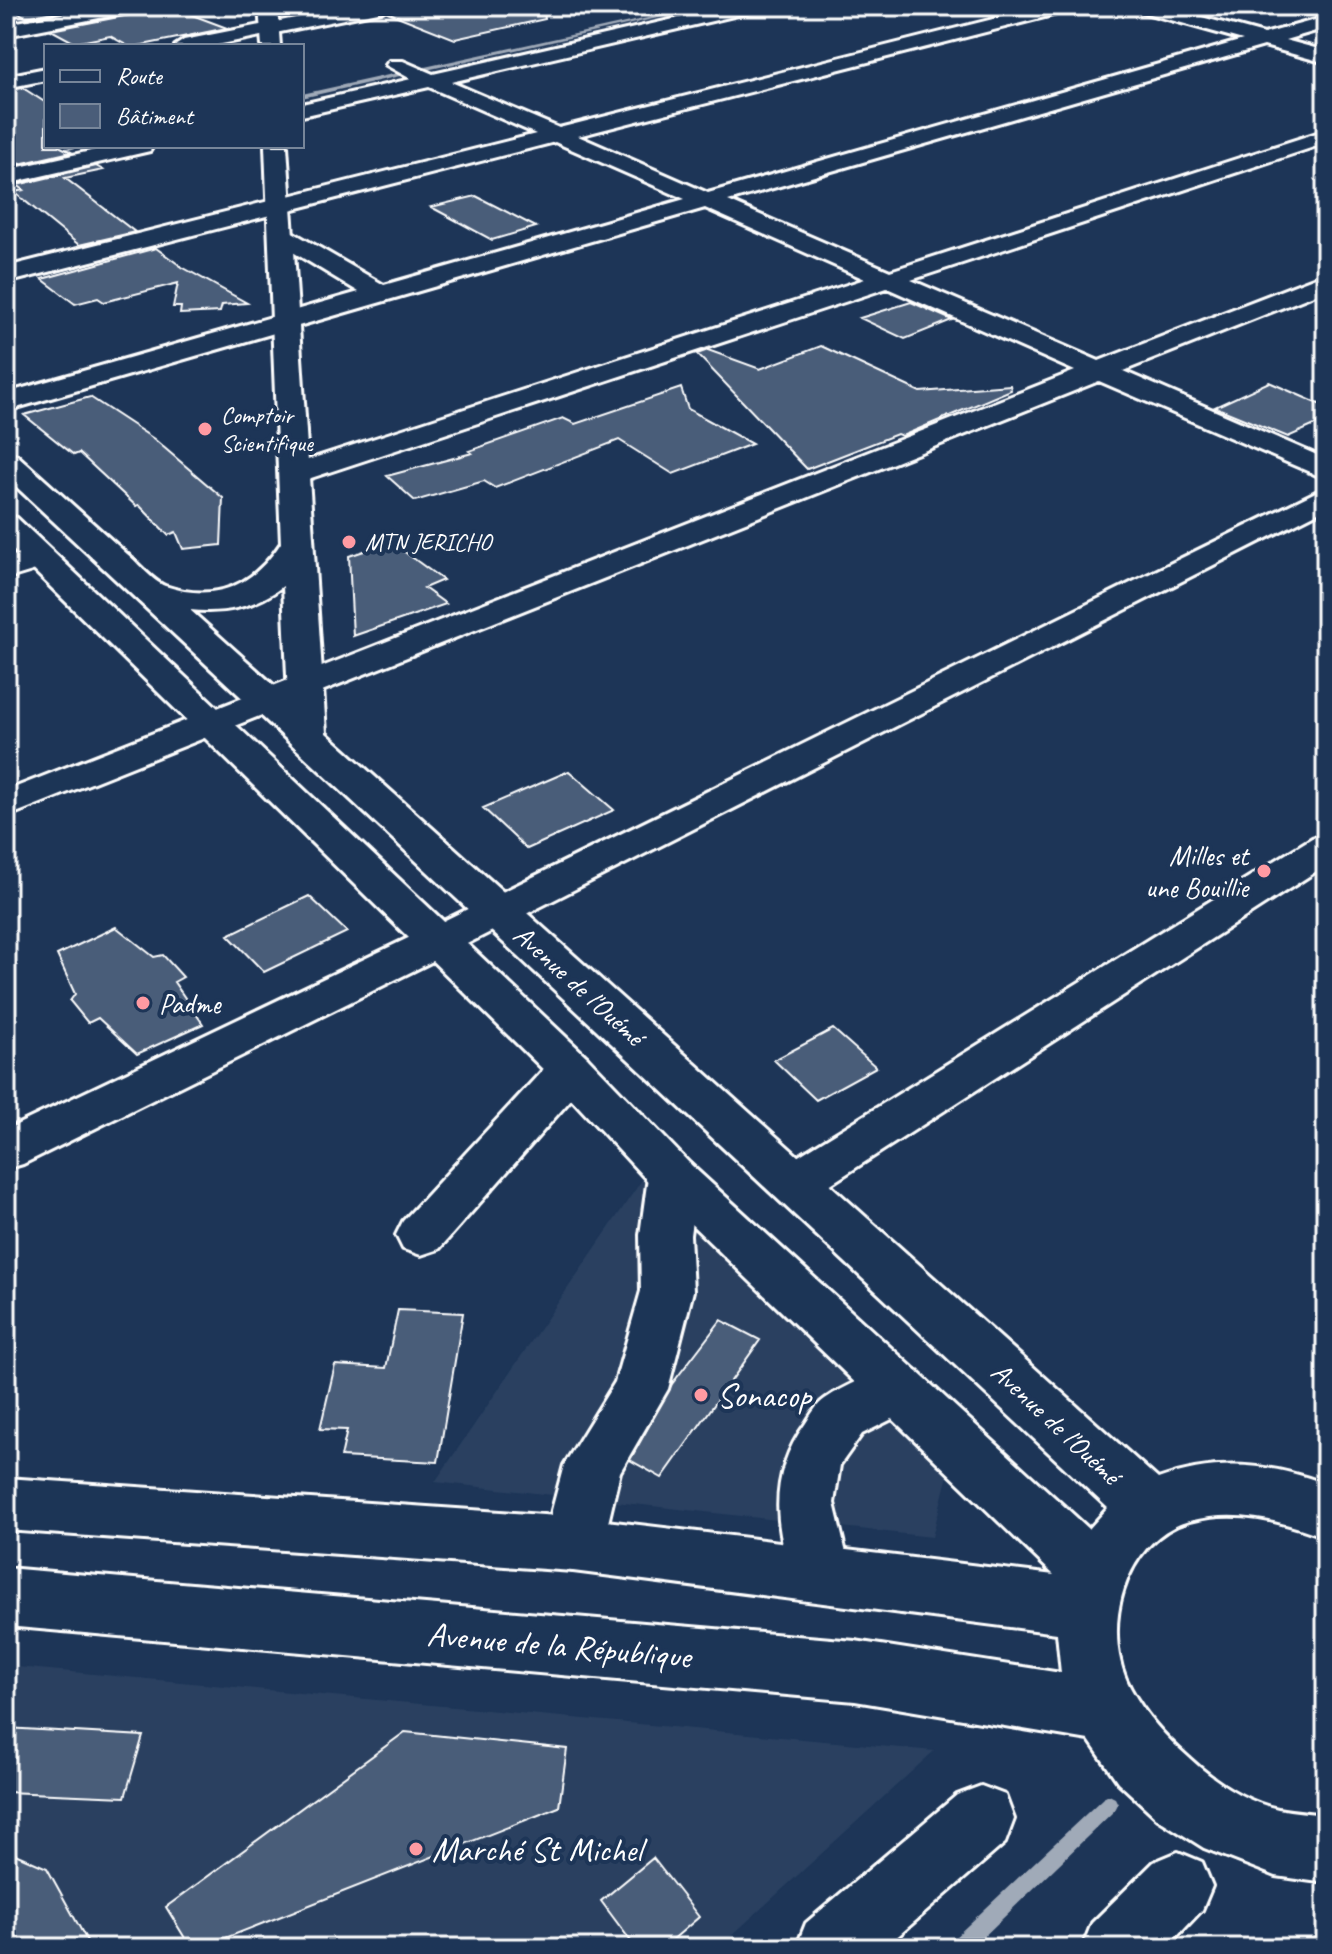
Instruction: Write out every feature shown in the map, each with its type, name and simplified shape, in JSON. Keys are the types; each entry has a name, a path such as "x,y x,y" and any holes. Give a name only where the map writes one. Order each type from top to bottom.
{"street":[{"path":"268,6 270,37"},
{"path":"182,44 270,37 383,6"},
{"path":"304,109 410,69 755,6"},
{"path":"6,275 1066,6"},
{"path":"1141,6 1326,57"},
{"path":"6,30 110,8 139,15"},
{"path":"6,402 1326,22"},
{"path":"410,69 1326,470"},
{"path":"6,82 44,74"},
{"path":"294,474 1326,136"},
{"path":"6,177 133,148"},
{"path":"276,148 297,544 286,693"},
{"path":"281,235 382,295"},
{"path":"6,805 1326,281"},
{"name":"Avenue de l'Ouémé","path":"6,461 149,592 286,693 308,737 1151,1510"},
{"path":"6,1151 438,941 1326,496"},
{"path":"6,525 23,564 211,723 438,941 571,1069 673,1177 899,1389 1092,1591"},
{"path":"149,592 190,602 219,602 250,594 271,579 297,544"},
{"path":"794,1183 1326,847"},
{"path":"421,1235 571,1069"},
{"path":"573,1544 593,1465 640,1389 667,1291 665,1235 673,1177"},
{"path":"821,1574 805,1503 813,1458 842,1417 899,1389"},
{"path":"1326,1511 1277,1494 1237,1489 1201,1492 1166,1502 1151,1510 1118,1537 1092,1591 1090,1659 1110,1712 1149,1768 1185,1800 1249,1835 1272,1842 1326,1849"},
{"path":"6,1504 573,1544 821,1574 1092,1591"},
{"name":"Avenue de la République","path":"6,1597 855,1671 1110,1712"},
{"path":"831,1948 981,1819"},
{"path":"1117,1948 1178,1886"}],"shaded area":[{"path":"644,1177 950,1467 932,1537 435,1482"},
{"name":"Marché St Michel","path":"6,1666 934,1751 718,1948 6,1948"}],"building":[{"path":"6,6 78,6 81,7 26,17"},
{"path":"395,6 543,6 545,19 455,39 387,12"},
{"path":"171,7 227,28 148,44 124,44 110,36 75,43 51,30"},
{"path":"23,88 44,102 44,148 63,148 71,152 6,167 6,91"},
{"path":"96,166 103,170 65,178 135,232 79,245 14,192 24,190 17,185"},
{"path":"476,196 536,227 492,240 431,207"},
{"path":"156,248 182,267 247,303 222,305 220,312 180,314 181,307 173,307 178,283 104,302 98,298 75,304 42,279"},
{"path":"911,302 952,320 905,339 860,318"},
{"path":"821,346 920,392 1010,385 1011,390 902,436 897,434 807,469 697,354 708,350 760,369"},
{"path":"1269,382 1326,407 1326,420 1288,437 1215,407"},
{"path":"681,388 688,409 752,444 673,474 619,440 495,488 484,481 415,501 387,476 472,453 469,451 563,418 575,424"},
{"path":"90,397 154,439 223,498 221,545 183,549 176,532 168,535 139,505 136,506 79,453 74,455 24,415"},
{"path":"391,542 443,580 424,588 446,604 353,636 349,556"},
{"path":"569,771 614,810 527,849 483,808"},
{"path":"309,896 347,932 264,972 228,935"},
{"path":"116,927 154,957 163,955 183,977 174,982 203,1024 137,1054 98,1018 88,1023 70,1001 75,994 57,955"},
{"path":"833,1029 876,1067 816,1100 774,1060"},
{"path":"398,1310 463,1313 438,1462 341,1457 347,1430 320,1429 335,1365 386,1368"},
{"path":"721,1320 760,1340 662,1478 630,1460 672,1384"},
{"path":"6,1728 143,1736 125,1797 6,1792"},
{"path":"405,1732 567,1749 559,1807 200,1948 191,1948 166,1907"},
{"path":"6,1850 47,1868 91,1948 6,1948"},
{"path":"653,1858 699,1917 663,1948 636,1948 601,1901"}],"waterway":[{"path":"304,96 709,6"},
{"path":"53,152 72,148"},
{"path":"958,1948 1109,1804"}],"place":[{"name":"Comptoir Scientifique","path":"205,429"},
{"name":"MTN JERICHO","path":"349,542"},
{"name":"Milles et une Bouillie","path":"1264,871"},
{"name":"Padme","path":"143,1003"},
{"name":"Sonacop","path":"701,1395"},
{"name":"Marché St Michel","path":"416,1849"}]}
